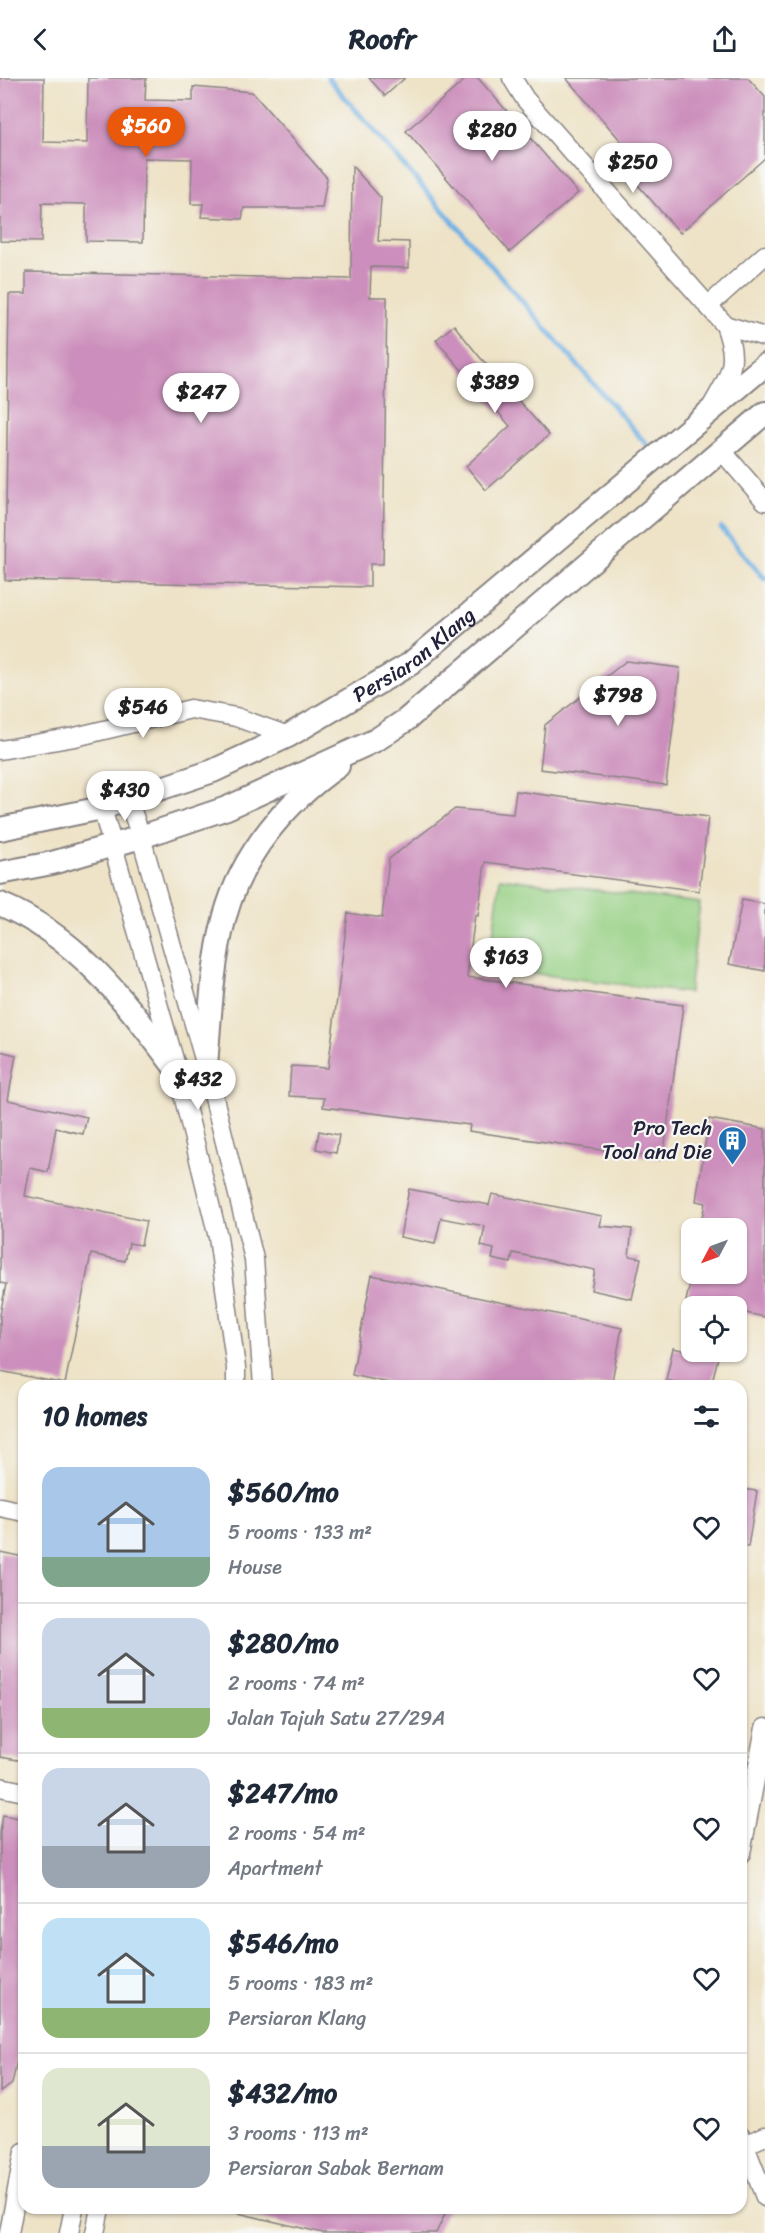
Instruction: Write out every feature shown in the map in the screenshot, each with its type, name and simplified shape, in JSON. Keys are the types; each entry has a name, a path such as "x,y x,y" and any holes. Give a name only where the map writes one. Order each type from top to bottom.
{"main road":[{"name":"Persiaran Klang","path":"0,829 102,808 213,771 288,736 410,664 765,365"},
{"name":"Persiaran Klang","path":"0,873 52,863 113,846 227,808 376,740 406,720 765,413"},
{"path":"206,1066 213,990 223,926 238,878 267,831 297,800 327,774 376,740"},
{"path":"0,904 40,924 84,957 122,998 177,1070"}],"street":[{"path":"512,78 525,99 724,325 732,345 734,361 707,415"},
{"path":"708,306 765,255"},
{"path":"724,325 765,337"},
{"path":"722,451 765,501"},
{"path":"0,750 75,737 191,709 236,717 288,736"},
{"path":"128,799 141,837 206,1066 254,1259 263,1380"},
{"path":"102,808 177,1070 218,1237 236,1380"},
{"path":"0,1507 18,1511"},
{"path":"747,1822 765,1728"},
{"path":"0,1787 18,1791"},
{"path":"747,2140 764,2139"},
{"path":"747,2150 765,2197"},
{"path":"9,2233 18,2184"},
{"path":"69,2233 73,2214"},
{"path":"95,2233 99,2214"}],"green space":[{"path":"500,878 700,903 689,993 489,968"}],"building":[{"path":"0,78 44,78 43,142 87,143 88,78 146,78 145,100 193,101 193,87 252,92 327,178 322,208 244,208 242,219 201,217 203,204 191,204 192,159 144,158 143,242 86,241 86,204 42,203 41,242 0,241"},
{"path":"369,78 405,78 385,96"},
{"path":"467,78 478,78 578,193 510,252 406,131"},
{"path":"566,78 748,78 765,97 765,158 680,233 616,160 628,149"},
{"path":"352,166 381,198 378,241 409,242 409,268 371,267 370,297 387,297 383,564 370,564 370,587 5,580 9,294 26,294 26,272 351,279"},
{"path":"454,325 549,435 486,490 466,466 510,426 436,340"},
{"path":"626,661 680,668 666,785 540,769 545,725"},
{"path":"516,791 708,817 699,891 485,862 478,916 475,915 467,977 683,1005 663,1159 469,1131 470,1125 323,1107 324,1098 289,1096 291,1066 328,1068 348,913 382,918 389,859 455,809 513,814"},
{"path":"742,900 765,904 765,971 729,964"},
{"path":"0,1051 16,1055 8,1100 87,1117 83,1134 56,1128 48,1172 30,1168 25,1196 146,1221 141,1245 129,1243 125,1261 91,1254 66,1380 45,1380 0,1371 0,1315 6,1284 0,1283"},
{"name":"Pro Tech Tool and Die","path":"709,1119 765,1129 765,1317 747,1313 747,1296 687,1296 690,1284 747,1284 747,1218 702,1218 705,1203 696,1201"},
{"path":"319,1131 339,1135 336,1153 316,1149"},
{"path":"409,1189 489,1205 492,1194 602,1216 600,1226 632,1229 629,1256 641,1258 632,1299 591,1290 595,1270 513,1253 511,1263 492,1259 494,1249 481,1246 485,1226 441,1218 435,1244 400,1237"},
{"path":"372,1275 622,1328 612,1380 375,1380 352,1375"},
{"path":"673,1348 681,1350 681,1362 717,1362 712,1380 666,1380"},
{"path":"747,1490 757,1491 747,1547"},
{"path":"0,1552 18,1556 18,1760 0,1757"},
{"path":"3,1815 18,1818 18,2056 12,2084 0,2092 0,1832"},
{"path":"242,2214 445,2214 436,2233 323,2233"}],"waterway":[{"path":"328,78 654,453"},
{"path":"721,528 765,579"}],"place":[{"name":"Pro Tech Tool and Die","path":"733,1166"}]}
